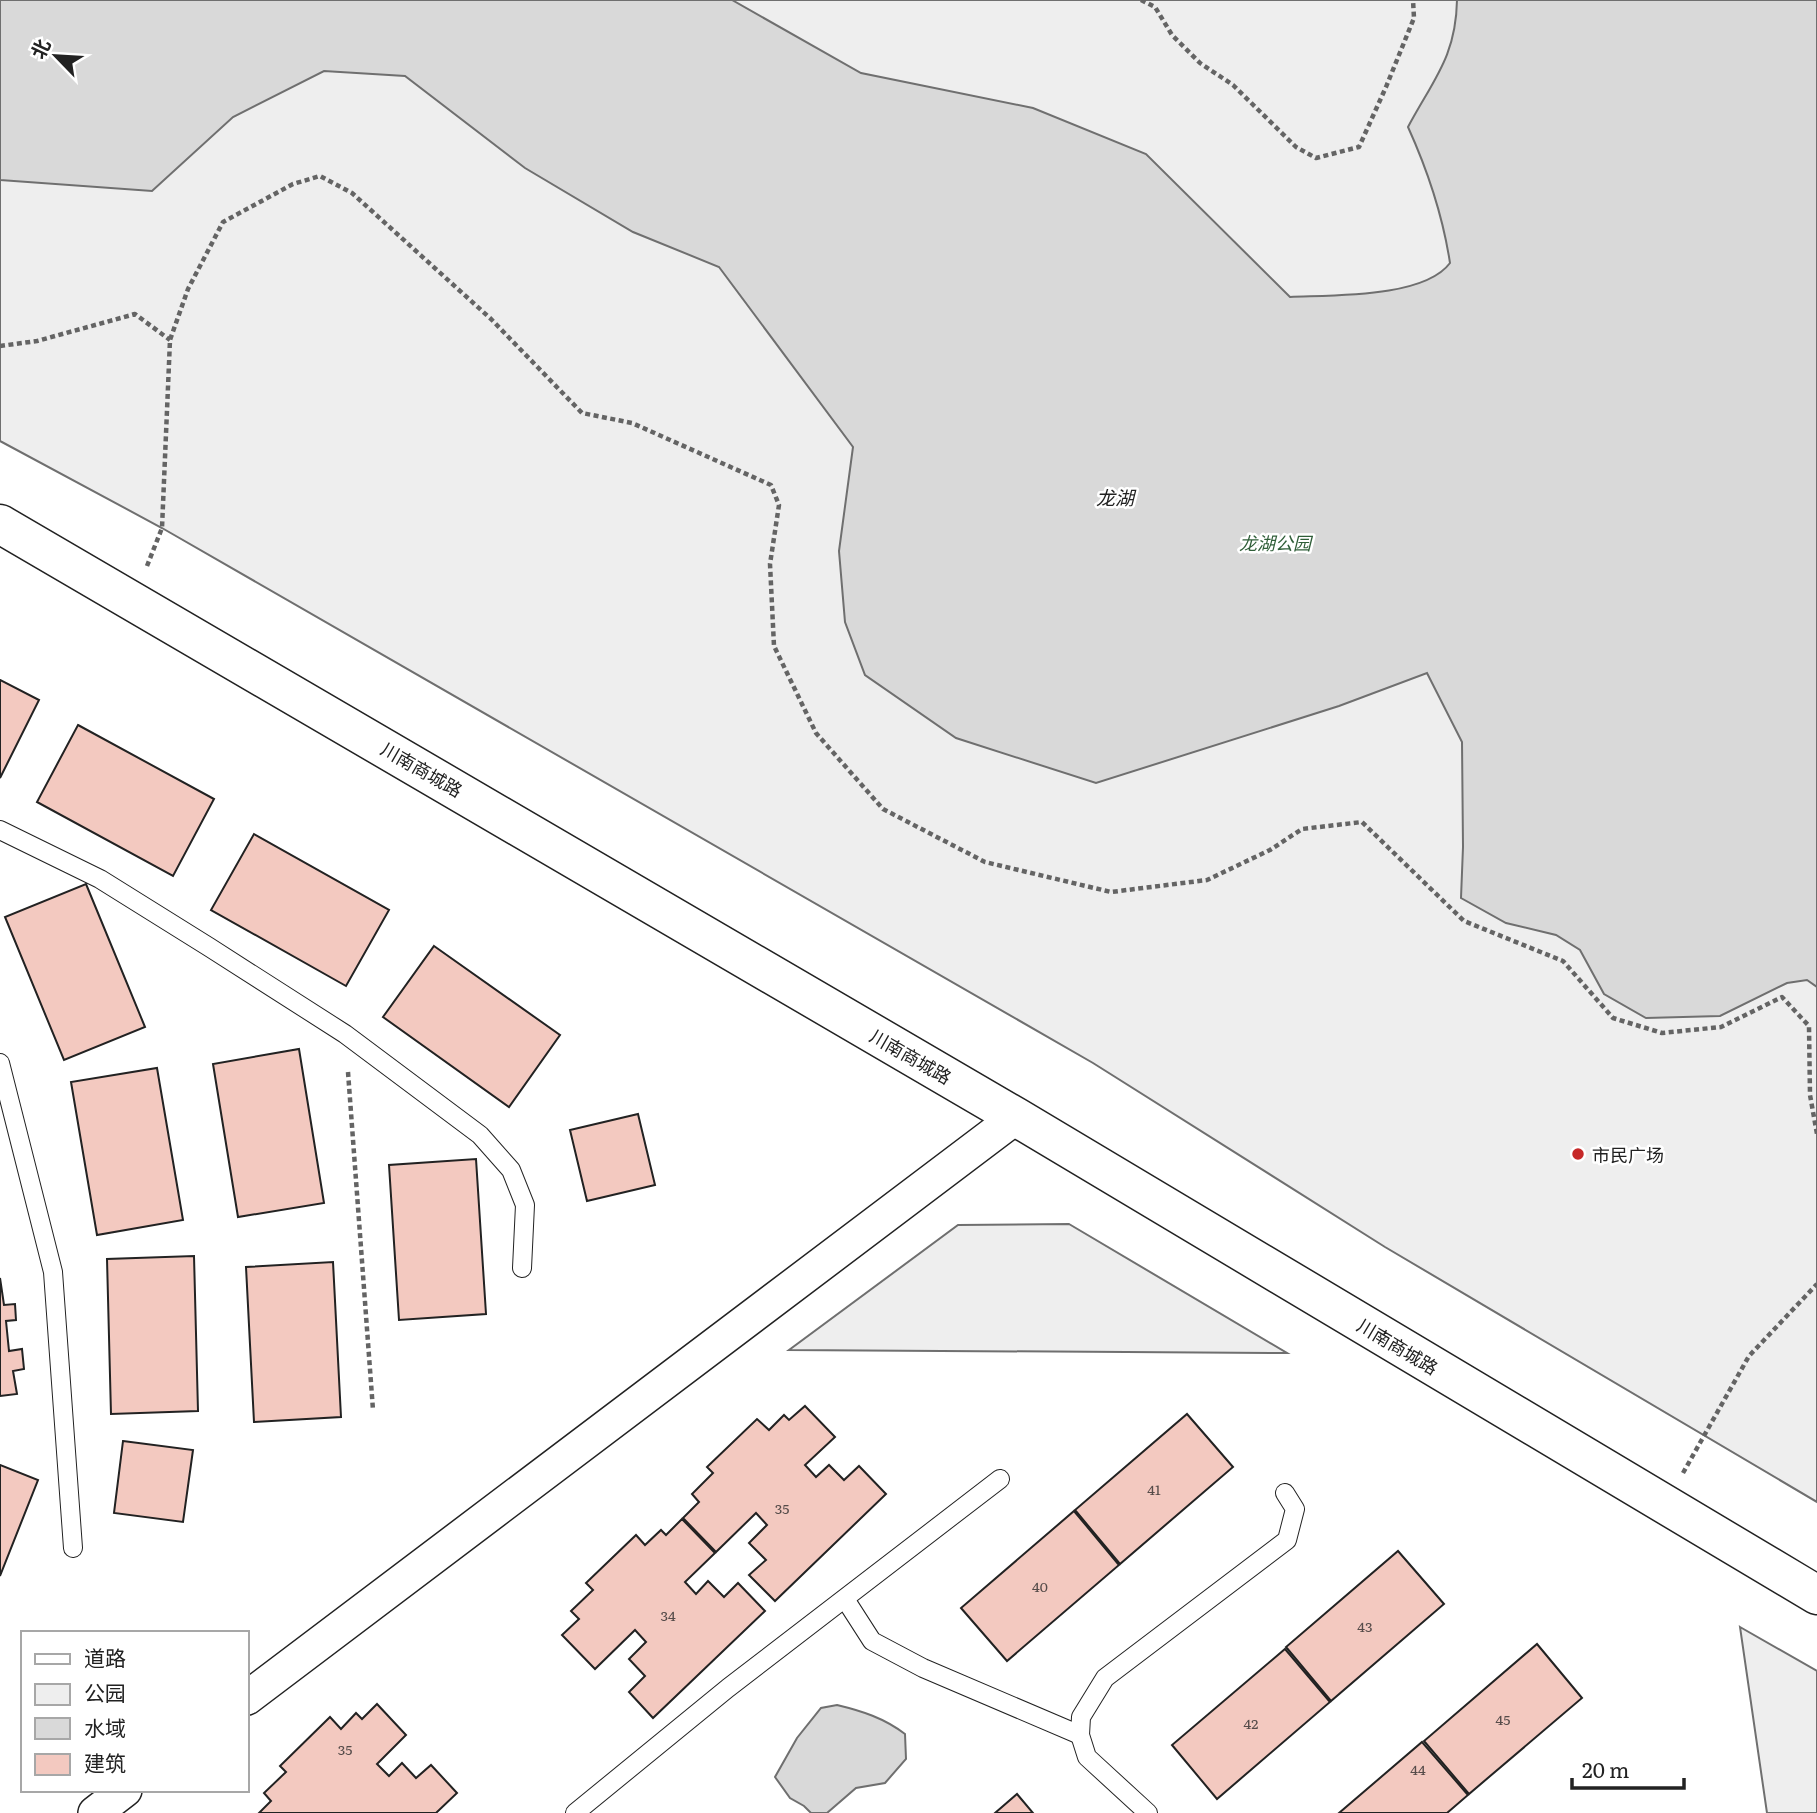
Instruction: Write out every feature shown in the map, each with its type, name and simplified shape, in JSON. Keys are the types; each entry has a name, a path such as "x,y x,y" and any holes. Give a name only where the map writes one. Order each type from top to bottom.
{"street":[{"name":"川南商城路","path":"0,524 1016,1117 1817,1595"},
{"path":"248,1697 1016,1117"},
{"path":"95,1813 122,1792"}],"lane":[{"path":"0,830 100,879 345,1034 480,1135 511,1170 525,1205 522,1268"},
{"path":"0,1063 53,1272 73,1548"},
{"path":"575,1813 728,1688 1000,1479"},
{"path":"1148,1813 1087,1756 1080,1735 1081,1717 1105,1678 1287,1540 1295,1508 1285,1493"},
{"path":"845,1599 872,1641 923,1668 1080,1735"}],"path":[{"path":"1141,0 1155,7 1172,35 1200,63 1233,85 1296,147 1317,158 1359,147 1414,18 1413,0"},
{"path":"134,600 162,528 170,340 188,289 223,222 293,184 320,176 352,193 372,211 491,319 582,413 632,423 771,485 779,505 770,564 774,646 816,733 883,810 985,862 1111,892 1208,880 1270,850 1302,829 1362,822 1464,921 1563,961 1613,1018 1662,1033 1721,1027 1782,997 1809,1026 1810,1094 1817,1134"},
{"path":"0,346 37,341 135,314 170,340"},
{"path":"345,1034 373,1409"},
{"path":"1664,1506 1749,1356 1817,1284"}],"green space":[{"name":"龙湖公园","path":"0,0 1817,0 1817,1502 1385,1247 1093,1063 162,528 0,441"},
{"path":"1069,1224 1287,1353 789,1350 958,1225"},
{"path":"1740,1627 1817,1671 1817,1813 1767,1813"}],"water":[{"name":"龙湖","path":"0,0 732,0 861,73 1033,108 1146,154 1290,297 1352,295 1399,289 1420,283 1450,263 1434,194 1408,127 1448,53 1456,20 1457,0 1817,0 1817,987 1807,980 1787,983 1720,1016 1646,1018 1604,994 1580,950 1556,935 1506,923 1461,898 1462,742 1427,673 1339,706 1096,783 956,738 865,675 845,622 839,551 853,447 719,267 633,232 525,168 405,76 324,71 233,117 152,191 0,180"},
{"path":"837,1705 872,1716 905,1734 906,1759 885,1783 856,1788 827,1813 811,1813 790,1798 775,1777 797,1738 821,1708"}],"building":[{"path":"0,680 39,700 0,778"},
{"path":"78,725 214,799 173,876 37,802"},
{"path":"254,834 389,910 346,986 211,910"},
{"path":"86,884 145,1027 64,1060 5,917"},
{"path":"434,946 560,1035 509,1107 383,1017"},
{"path":"299,1049 324,1203 238,1217 213,1064"},
{"path":"157,1068 183,1220 97,1235 71,1082"},
{"path":"638,1114 655,1185 587,1201 570,1130"},
{"path":"476,1159 486,1314 399,1320 389,1165"},
{"path":"194,1256 198,1411 111,1414 107,1259"},
{"path":"333,1262 341,1417 254,1422 246,1267"},
{"path":"0,1278 4,1305 15,1304 16,1320 6,1321 9,1351 22,1349 24,1369 13,1371 17,1394 0,1396"},
{"path":"805,1406 835,1437 805,1465 816,1477 829,1465 844,1480 859,1466 886,1494 775,1601 749,1575 766,1560 749,1543 767,1525 756,1513 716,1552 683,1518 699,1502 692,1494 713,1473 707,1467 757,1419 769,1430 784,1415 789,1420"},
{"path":"1187,1414 1233,1467 1120,1564 1075,1510"},
{"path":"123,1441 193,1450 183,1522 114,1513"},
{"path":"0,1465 38,1480 0,1576"},
{"path":"1074,1511 1119,1565 1007,1661 961,1608"},
{"path":"682,1519 715,1553 685,1582 696,1594 708,1581 724,1597 738,1583 765,1611 653,1718 629,1692 645,1676 629,1659 646,1642 635,1630 595,1669 562,1635 579,1619 571,1611 593,1590 586,1583 636,1535 645,1545 661,1530 666,1535"},
{"path":"1398,1551 1444,1604 1331,1701 1286,1647"},
{"path":"1537,1644 1582,1698 1469,1794 1424,1741"},
{"path":"1285,1649 1330,1702 1217,1799 1172,1745"},
{"path":"377,1704 406,1735 377,1764 389,1776 402,1763 416,1778 431,1765 457,1793 436,1813 259,1813 271,1801 264,1793 286,1772 280,1766 330,1717 341,1729 356,1713 362,1719"},
{"path":"1422,1742 1468,1795 1447,1813 1339,1813"},
{"path":"1017,1794 1033,1813 995,1813"}],"place":[{"name":"市民广场","path":"1578,1154"}]}
